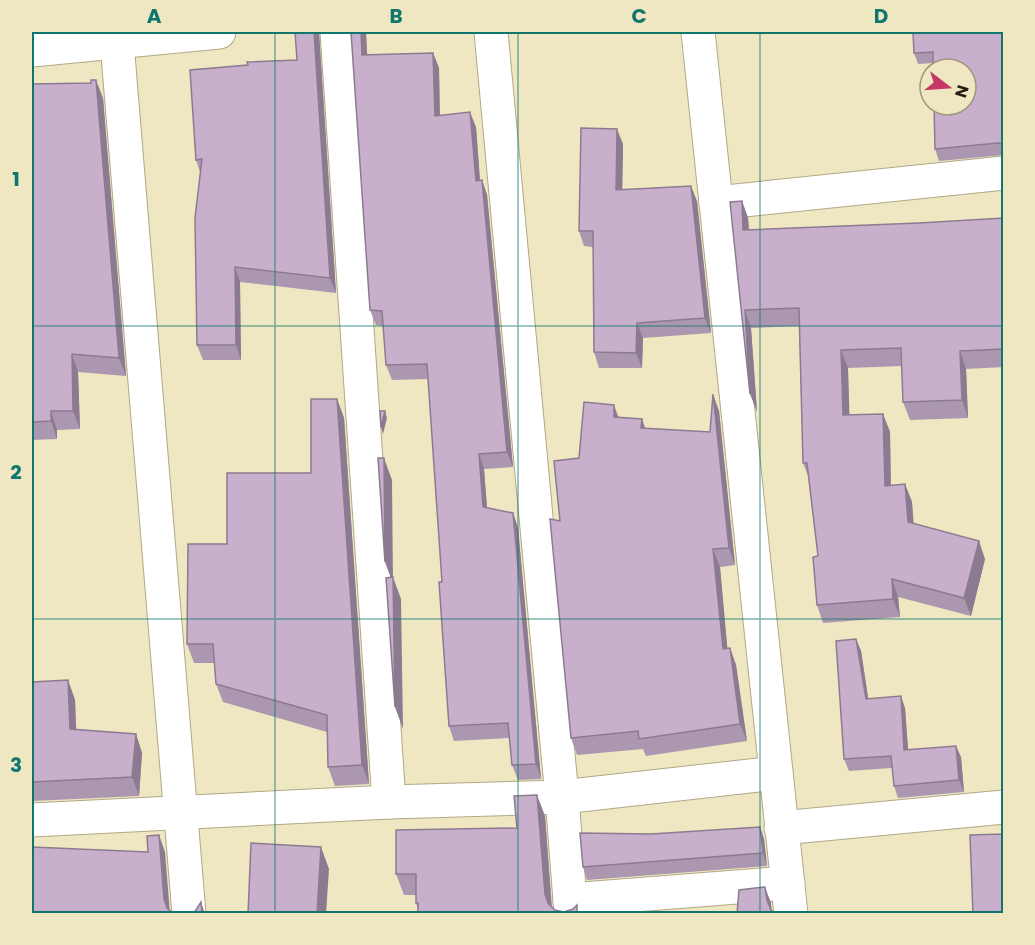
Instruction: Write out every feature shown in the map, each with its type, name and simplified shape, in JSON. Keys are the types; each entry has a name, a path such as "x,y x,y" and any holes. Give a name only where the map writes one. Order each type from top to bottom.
{"street":[{"path":"32,50 219,32"},
{"path":"337,32 389,802"},
{"path":"491,32 562,797 570,907 789,898 698,32"},
{"path":"117,43 189,914"},
{"path":"716,203 1004,173"},
{"path":"32,820 180,811 562,797 776,773"},
{"path":"781,828 1004,807"}],"building":[{"path":"295,32 314,32 330,278 235,267 236,345 197,345 195,218 202,159 196,160 190,70 248,65 247,62 297,60"},
{"path":"351,32 361,32 362,55 433,53 435,116 470,112 476,181 482,180 507,452 479,454 483,507 513,513 536,764 512,765 508,723 449,726 427,364 386,365 382,311 370,310"},
{"path":"913,32 1004,32 1004,144 935,149 934,117 978,117 978,57 933,57 933,52 914,53"},
{"path":"91,80 96,80 119,358 72,354 73,411 51,411 51,421 32,422 32,84 91,83"},
{"path":"581,128 617,129 616,190 691,186 705,318 637,323 636,353 594,352 593,231 579,231"},
{"path":"742,201 743,230 1004,218 1004,349 960,351 962,400 903,402 901,348 841,350 843,415 883,414 885,486 905,484 908,522 979,541 964,598 892,579 893,599 817,605 813,557 818,556 807,463 803,463 799,308 745,310 750,394 730,202"},
{"path":"713,394 729,548 713,549 723,649 730,648 740,724 639,739 638,731 571,738 550,519 560,521 554,461 579,458 584,402 614,405 614,417 642,419 641,428 710,432"},
{"path":"311,399 337,399 362,765 328,767 327,715 216,684 213,644 187,644 188,544 227,544 227,473 311,473"},
{"path":"380,411 385,411 381,427"},
{"path":"378,458 384,458 385,562"},
{"path":"393,577 395,707 386,578"},
{"path":"856,639 866,699 901,696 904,750 956,746 959,780 894,786 891,756 844,759 836,641"},
{"path":"68,680 70,729 136,734 132,777 32,782 32,682"},
{"path":"537,795 545,894 548,903 555,910 564,912 577,905 577,914 418,914 416,874 396,874 396,830 517,828 514,796"},
{"path":"760,827 763,853 583,867 580,833 651,834"},
{"path":"1004,834 1004,914 973,914 970,835"},
{"path":"159,835 164,899 167,908 174,914 32,914 32,847 148,852 147,836"},
{"path":"251,843 321,847 317,914 248,914"},
{"path":"765,887 767,900 775,914 737,914 739,890"},
{"path":"201,902 202,914 192,914 194,913"}]}
